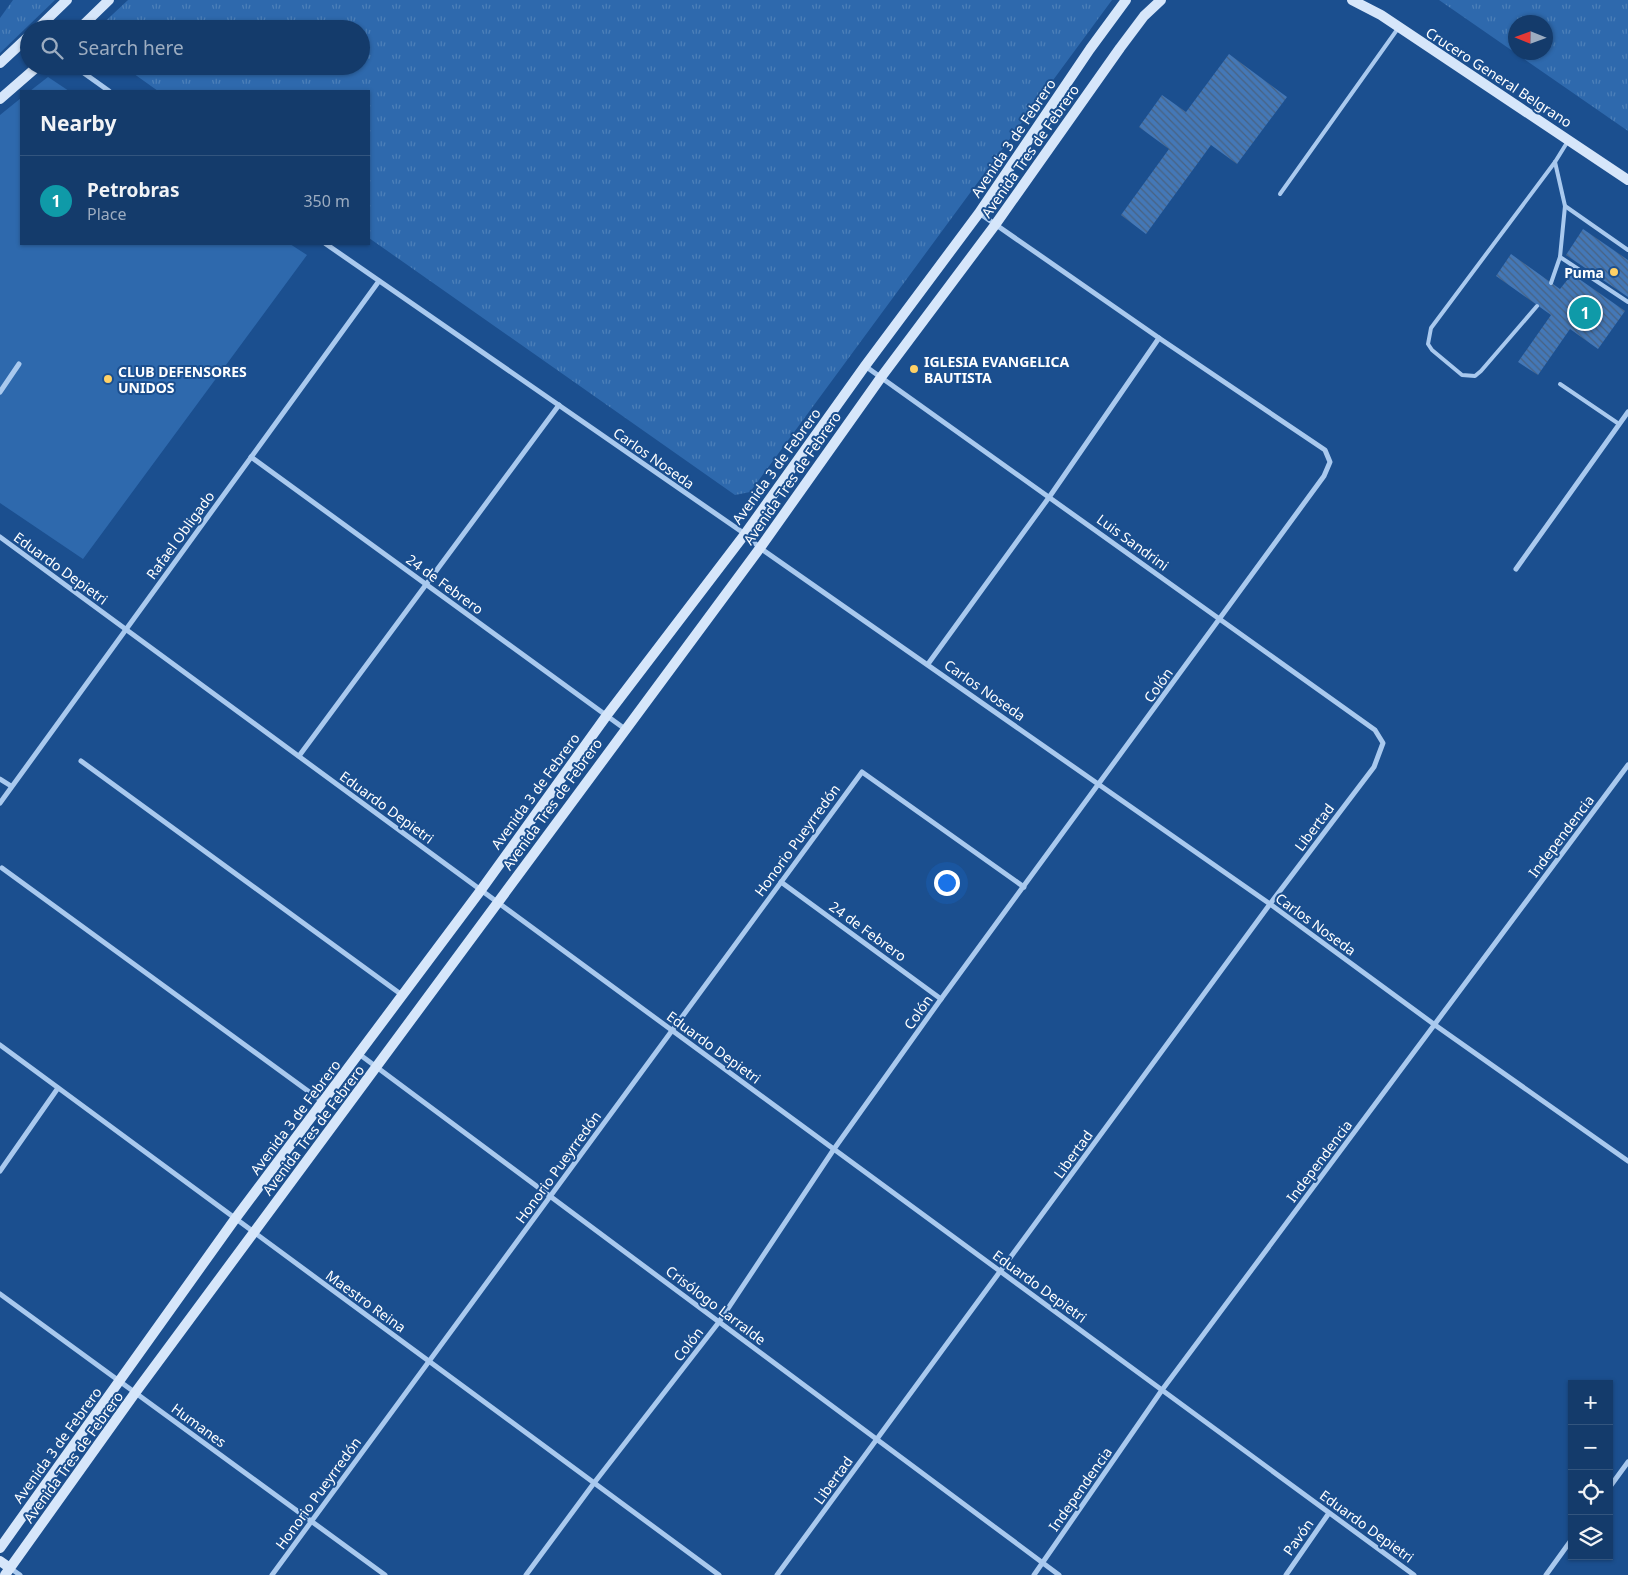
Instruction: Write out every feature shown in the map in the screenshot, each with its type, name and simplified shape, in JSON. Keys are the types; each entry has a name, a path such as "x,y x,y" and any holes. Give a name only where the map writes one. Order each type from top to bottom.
{"main road":[{"path":"46,20 67,0"},
{"path":"88,20 109,0"},
{"name":"Avenida 3 de Febrero","path":"0,1548 235,1219 481,890 607,715 745,534 865,366 979,213 1090,49 1126,0"},
{"name":"Avenida Tres de Febrero","path":"8,1571 135,1393 378,1067 497,902 760,548 1120,48 1144,16 1161,0"},
{"name":"Crucero General Belgrano","path":"1352,0 1381,15 1628,180"},
{"path":"0,63 20,44"},
{"path":"0,99 28,75"},
{"path":"0,1560 8,1571"}],"street":[{"path":"87,75 108,90"},
{"path":"928,664 1050,496 1159,338 979,213"},
{"name":"Carlos Noseda","path":"327,245 745,534 760,548 1270,904 1435,1025 1628,1161"},
{"name":"Rafael Obligado","path":"0,802 379,281"},
{"name":"Colón","path":"526,1575 594,1483 719,1322 834,1149 941,999 1324,476 1330,462 1325,450 1159,338"},
{"path":"0,392 19,364"},
{"name":"Luis Sandrini","path":"865,366 882,376 1375,730 1383,743"},
{"path":"299,756 559,405"},
{"path":"1516,569 1628,412"},
{"name":"24 de Febrero","path":"251,457 625,729"},
{"name":"Eduardo Depietri","path":"0,537 1414,1575"},
{"name":"Libertad","path":"777,1575 1270,904 1374,766 1383,743"},
{"path":"81,761 402,995"},
{"name":"Independencia","path":"1034,1575 1162,1390 1628,765"},
{"name":"Honorio Pueyrredón","path":"272,1575 862,772 1024,887"},
{"path":"0,778 11,786"},
{"path":"2,868 324,1102"},
{"name":"24 de Febrero","path":"781,882 941,999"},
{"name":"Maestro Reina","path":"0,1045 719,1575"},
{"name":"Crisólogo Larralde","path":"359,1054 878,1438 1059,1575"},
{"path":"0,1171 58,1088"},
{"name":"Humanes","path":"0,1294 385,1575"},
{"path":"1613,1483 1628,1462"},
{"name":"Pavón","path":"1286,1575 1330,1513"},
{"path":"1546,1575 1568,1545"},
{"path":"8,1571 20,1575"}],"lane":[{"path":"1280,194 1399,27"},
{"path":"1537,306 1482,371 1475,376 1462,375 1432,350 1428,344 1431,328 1556,162 1569,140"},
{"path":"1551,283 1560,257 1565,206 1556,162"},
{"path":"1565,206 1628,250"},
{"path":"1560,257 1628,302"},
{"path":"1560,384 1619,424"}],"green space":[{"path":"13,0 55,0 34,20 20,20 20,34 0,53 0,18"},
{"path":"128,0 1112,0 750,492 735,495 370,239 370,90 157,90 136,75 370,75 370,20 107,20"},
{"path":"1439,0 1628,0 1628,131 1526,60 1553,60 1553,15 1508,15 1508,48"},
{"path":"48,77 68,90 31,90"},
{"name":"CLUB DEFENSORES UNIDOS","path":"20,99 20,245 292,245 307,255 83,559 0,503 0,115"}],"building":[{"path":"1229,54 1287,97 1237,164 1211,145 1146,234 1121,215 1169,149 1139,127 1162,95 1186,112"},
{"path":"1583,229 1628,260 1628,297 1566,255"},
{"path":"1511,254 1560,289 1572,274 1625,311 1598,349 1570,329 1538,375 1518,362 1551,315 1496,276"}],"place":[{"name":"Puma","path":"1614,272"},
{"name":"Petrobras","path":"1585,313"},
{"name":"IGLESIA EVANGELICA BAUTISTA","path":"914,369"},
{"name":"CLUB DEFENSORES UNIDOS","path":"108,379"}]}
